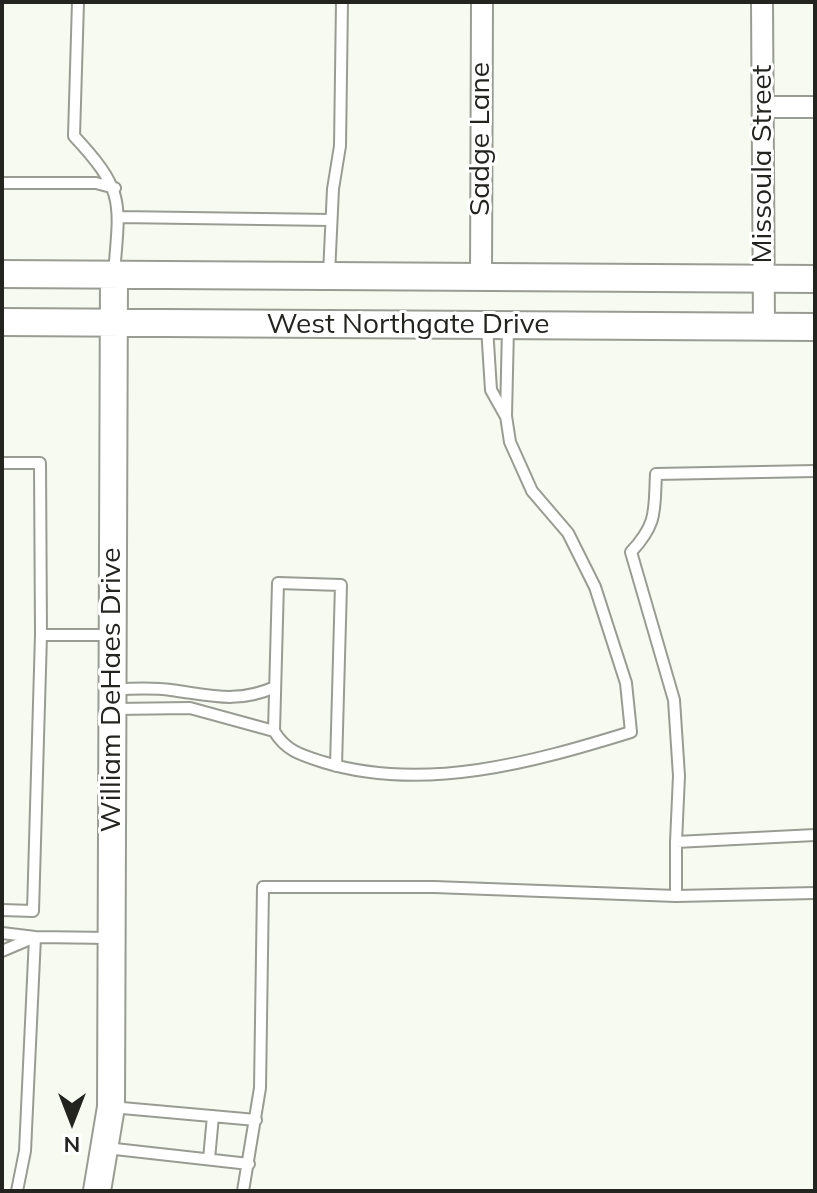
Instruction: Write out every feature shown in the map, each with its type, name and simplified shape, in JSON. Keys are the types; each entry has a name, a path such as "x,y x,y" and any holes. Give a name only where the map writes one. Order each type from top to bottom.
{"main road":[{"name":"West Northgate Drive","path":"2,274 815,279"},
{"name":"William DeHaes Drive","path":"97,1191 111,1107 114,275"},
{"name":"West Northgate Drive","path":"2,322 815,327"}],"street":[{"name":"Sadge Lane","path":"481,277 482,2"},
{"name":"Missoula Street","path":"762,2 764,327"},
{"path":"763,107 815,107"}],"lane":[{"path":"78,2 74,136 106,170 115,188"},
{"path":"329,276 331,220 340,146 342,2"},
{"path":"2,183 96,183 115,188"},
{"name":"William DeHaes Drive","path":"114,275 119,217 115,188"},
{"path":"119,217 331,220"},
{"path":"498,326 491,390 506,416"},
{"path":"336,766 341,585 278,583 274,731 284,748 336,766 368,772 444,774 548,756 631,732 626,683 595,587 568,533 547,512 520,470 506,416 498,326"},
{"path":"2,463 40,463 41,635 33,911 2,910"},
{"path":"676,896 679,776 674,700 631,552 646,536 655,519 656,474 815,471"},
{"path":"41,635 113,635"},
{"path":"112,699 166,689 221,699 242,699 275,687"},
{"path":"112,699 190,708 274,731"},
{"path":"676,842 815,835"},
{"path":"243,1191 260,1088 263,887 434,887 676,896 815,893"},
{"path":"2,933 35,937 111,938"},
{"path":"2,951 35,937"},
{"path":"17,1191 25,1151 35,937"},
{"path":"111,1107 256,1120"},
{"path":"209,1159 213,1116"},
{"path":"104,1148 249,1164"}]}
